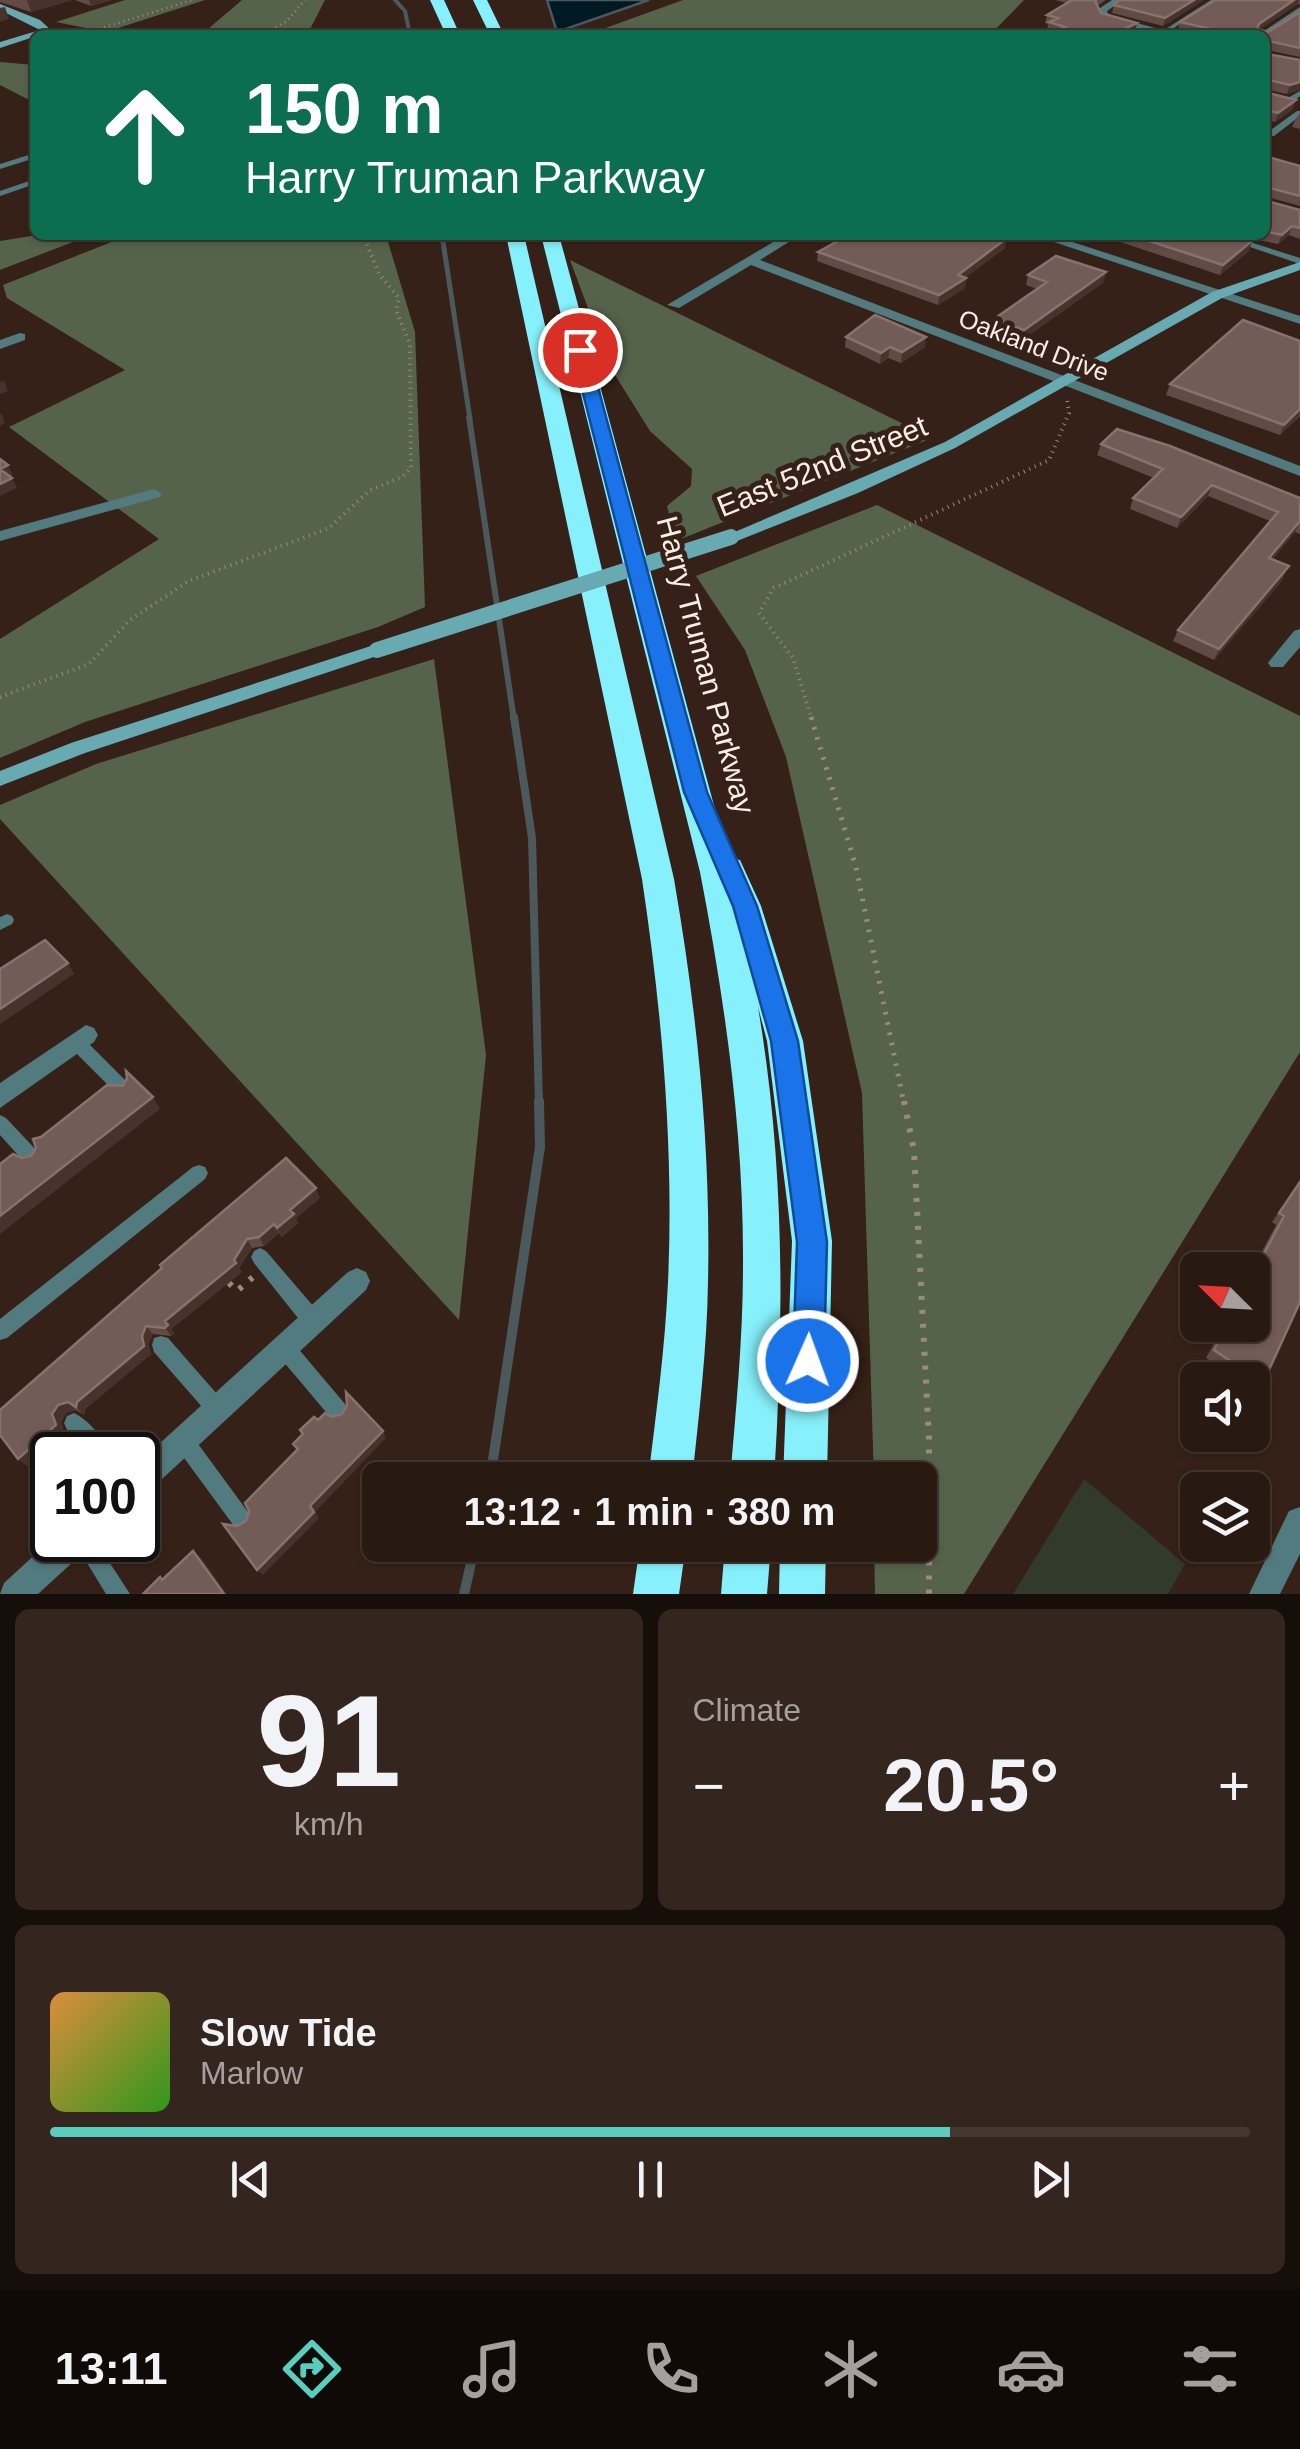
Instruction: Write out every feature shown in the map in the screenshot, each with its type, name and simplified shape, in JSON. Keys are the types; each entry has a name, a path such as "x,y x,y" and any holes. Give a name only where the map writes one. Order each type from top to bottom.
{"highway":[{"path":"438,0 452,30"},
{"path":"480,0 497,30"},
{"path":"496,0 499,30"},
{"path":"513,240 658,880 683,1049 689,1263 672,1462"},
{"name":"Harry Truman Parkway","path":"551,240 695,792 733,954 758,1149 763,1267 753,1462"},
{"path":"695,792 745,906 784,1041 812,1242 806,1462"},
{"path":"656,1594 660,1562"},
{"path":"744,1594 747,1562"},
{"path":"802,1594 803,1562"}],"main road":[{"path":"0,7 37,22 46,30"},
{"path":"0,44 30,36"},
{"name":"East 52nd Street","path":"0,779 78,748 731,537 852,490 950,446 1217,295 1300,263"}],"street":[{"path":"1118,0 1102,10 1105,18 1151,30"},
{"path":"1270,30 1300,10"},
{"path":"674,305 786,240"},
{"path":"1053,240 1300,320"},
{"name":"Oakland Drive","path":"752,261 1300,471"},
{"path":"0,346 20,337"},
{"path":"0,536 154,494"},
{"path":"1277,663 1300,635"},
{"path":"1,1095 81,1039"},
{"path":"160,1461 357,1281"},
{"path":"1264,1594 1300,1522"},
{"path":"34,1587 55,1562"}],"lane":[{"path":"1167,30 1215,0"},
{"path":"1289,101 1300,93"},
{"path":"1271,134 1300,113"},
{"path":"0,167 30,157"},
{"path":"0,194 30,183"},
{"path":"1234,240 1300,263"},
{"path":"81,1039 123,1090"},
{"path":"0,1123 32,1158"},
{"path":"0,1331 199,1172"},
{"path":"260,1257 313,1321"},
{"path":"161,1345 217,1408"},
{"path":"284,1347 338,1412"},
{"path":"74,1423 82,1432"},
{"path":"183,1440 242,1519"},
{"path":"98,1562 119,1594"}],"path":[{"path":"94,30 192,0"},
{"path":"272,30 287,21 305,0"},
{"path":"0,697 89,664 130,620 174,590 233,563 329,528 370,490 402,478 411,468 410,344 396,310 399,298 379,274 365,240"},
{"path":"930,1594 929,1439 914,1151 856,867 793,658 759,613 774,588 1049,460 1068,413 1067,399"}],"green space":[{"path":"125,0 205,0 112,30 56,22"},
{"path":"242,0 325,0 310,30 207,30"},
{"path":"683,0 1024,0 995,30 600,30"},
{"path":"0,62 30,65 30,100 0,85"},
{"path":"30,236 30,240 78,240 0,270 0,241"},
{"path":"116,240 387,240 415,332 425,607 378,627 85,722 0,758 0,639 159,539 9,427 125,370 7,298 3,285"},
{"path":"570,260 932,438 676,541 667,506 691,486 692,469 650,431 610,367"},
{"path":"877,505 1300,716 1300,1052 964,1594 875,1594 874,1562 937,1562 937,1462 873,1462 862,1093 786,757 745,650 696,576"},
{"path":"434,659 486,1055 459,1320 0,819 0,805 96,764"},
{"path":"1084,1479 1185,1564 1168,1594 1013,1594"}],"water":[{"path":"547,0 649,0 563,30 556,30"}],"building":[{"path":"1072,0 1096,0 1101,13 1137,23 1122,30 1059,30 1065,27 1049,22 1058,18 1047,15"},
{"path":"1119,0 1194,0 1165,18 1114,5"},
{"path":"1215,0 1294,0 1259,24 1257,29 1261,30 1215,30 1180,22"},
{"path":"1300,12 1300,48 1270,41 1270,31"},
{"path":"1270,55 1300,60 1300,82 1290,85 1270,80"},
{"path":"1270,93 1296,100 1278,113 1270,111"},
{"path":"1270,157 1300,166 1300,196 1270,188"},
{"path":"1270,202 1300,210 1300,228 1292,226 1282,235 1270,232"},
{"path":"840,240 1004,240 958,275 966,278 939,295 818,252"},
{"path":"1146,240 1252,241 1223,265"},
{"path":"1056,256 1106,272 1024,330 994,319 1047,282 1028,275"},
{"path":"875,315 926,337 902,352 890,347 881,353 846,337"},
{"path":"1243,320 1300,341 1300,409 1284,425 1170,384"},
{"path":"1117,429 1300,498 1300,521 1269,558 1289,566 1219,649 1178,630 1278,512 1212,485 1181,517 1133,498 1163,469 1101,444"},
{"path":"0,469 12,478 0,484"},
{"path":"45,940 68,963 0,1009 0,969"},
{"path":"126,1071 153,1097 0,1216 0,1164 13,1154 31,1156 36,1148 33,1139 41,1137 107,1085 123,1086"},
{"path":"286,1158 316,1188 290,1210 294,1214 277,1228 274,1224 259,1237 247,1239 234,1260 236,1263 165,1321 165,1328 146,1326 144,1346 77,1402 76,1407 68,1402 58,1405 52,1414 56,1425 48,1432 30,1432 30,1448 18,1459 0,1435 0,1410 162,1268 160,1265"},
{"path":"1300,1182 1300,1302 1270,1368 1270,1362 1232,1362 1214,1350 1218,1342 1270,1342 1270,1252 1265,1252 1284,1216 1279,1213"},
{"path":"346,1392 383,1431 310,1506 314,1512 257,1570 223,1524 237,1526 246,1521 249,1511 245,1503 298,1449 293,1444 303,1434 300,1430 314,1417 318,1420 325,1413 332,1417 342,1414 347,1405"},
{"path":"193,1551 224,1594 143,1594 160,1577 162,1580"}],"waterway":[{"path":"395,0 405,11 409,30"},
{"path":"443,240 470,419"},
{"path":"469,417 514,720"},
{"path":"514,717 532,838 539,1104"},
{"path":"493,1462 540,1147 539,1101"},
{"path":"464,1594 471,1562"}],"route":[{"path":"580,350 695,792 745,906 784,1041 812,1242 808,1361"}]}
